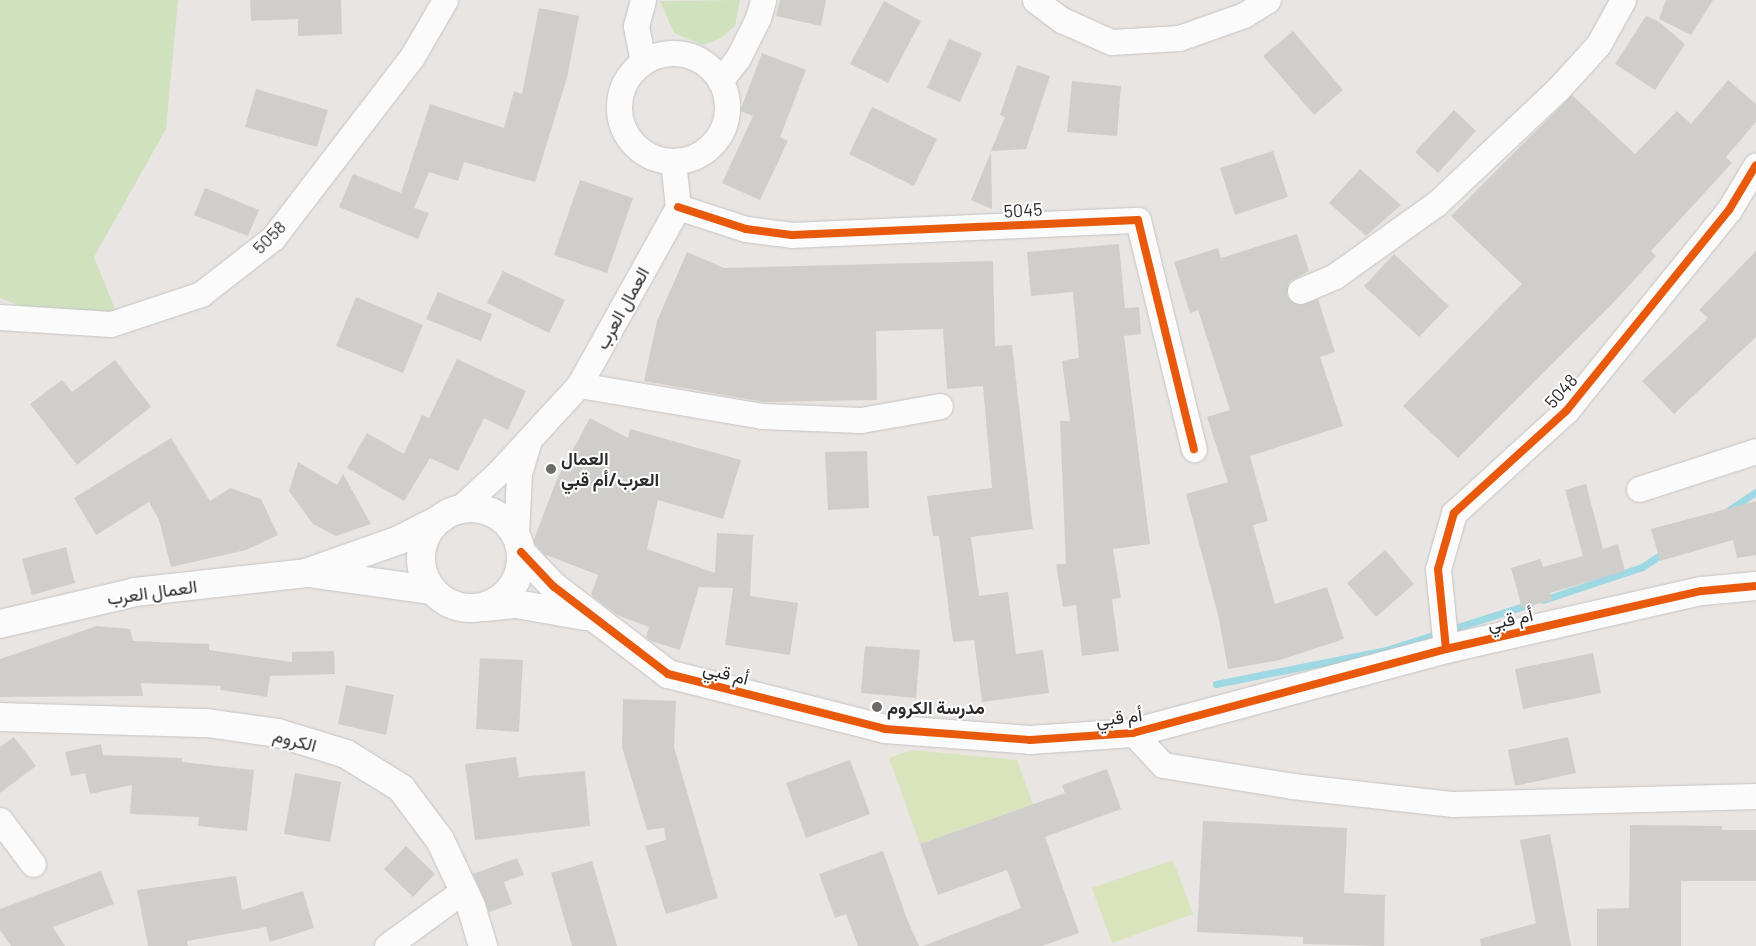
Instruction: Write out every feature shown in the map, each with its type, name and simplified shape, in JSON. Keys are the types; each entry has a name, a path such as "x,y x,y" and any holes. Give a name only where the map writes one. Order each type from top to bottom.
{"street":[{"name":"5058","path":"0,316 111,324 201,294 273,238 412,57 445,0"},
{"path":"642,0 636,26 643,62"},
{"path":"720,81 738,58 758,18 762,0"},
{"path":"1035,0 1062,20 1111,42 1179,38 1244,15 1268,0"},
{"path":"1300,291 1335,276 1437,202 1558,90 1598,45 1623,0"},
{"path":"668,54 692,57 720,81 727,110 717,138 691,158 673,161 659,159 635,146 621,122 620,95 625,82 643,62 668,54"},
{"path":"673,161 678,207"},
{"name":"5048","path":"1446,649 1438,569 1454,513 1567,410 1729,210 1756,165"},
{"name":"العمال العرب","path":"0,624 135,592 306,573 355,558 450,514 529,438 579,384 678,207"},
{"name":"5045","path":"678,207 746,229 792,235 1138,220 1194,448"},
{"path":"579,384 762,416 861,420 940,406"},
{"name":"العمال العرب","path":"519,544 519,473 529,438"},
{"path":"1639,489 1756,451"},
{"path":"485,510 508,524 519,544 520,572 511,590 495,602 476,608 460,607 432,590 423,571 421,551 432,527 450,514 485,510"},
{"name":"أم قبي","path":"519,544 553,586 668,674 885,729 1030,740 1133,733 1446,649 1702,591 1756,586"},
{"name":"العمال العرب","path":"306,573 432,590"},
{"name":"أم قبي","path":"476,608 516,604 550,607 599,620"},
{"name":"الكروم","path":"0,717 207,723 278,733 346,754 401,788 440,840 464,890 483,946"},
{"path":"1133,733 1163,765 1292,786 1452,804 1756,796"},
{"path":"0,820 33,864"},
{"path":"387,946 464,890"}],"green space":[{"path":"0,0 178,0 166,129 94,257 117,314 23,307 0,298"},
{"path":"740,0 735,26 721,38 703,45 674,33 660,1"},
{"path":"912,750 1017,760 1033,804 920,844 889,758"},
{"path":"1173,860 1193,914 1112,943 1092,888"}],"building":[{"path":"250,0 341,0 342,34 298,36 298,19 251,21"},
{"path":"780,0 826,0 821,26 776,16"},
{"path":"1666,0 1713,0 1691,35 1659,19"},
{"path":"884,1 921,21 888,83 850,64"},
{"path":"539,8 579,16 567,78 535,182 464,162 458,181 429,172 414,208 429,213 418,239 339,207 353,174 401,193 430,104 504,128 514,91 522,94"},
{"path":"1646,16 1658,21 1685,44 1655,90 1615,64"},
{"path":"1293,31 1343,90 1314,115 1263,56"},
{"path":"949,39 982,53 960,102 927,88"},
{"path":"762,53 806,70 780,137 788,141 760,200 722,183 753,116 740,111"},
{"path":"1017,65 1050,76 1026,149 991,151 1005,117 1000,115"},
{"path":"1728,80 1756,104 1756,122 1726,157 1732,163 1651,251 1656,256 1614,302 1458,458 1403,406 1522,284 1451,216 1572,95 1635,154 1677,111 1691,124"},
{"path":"1072,81 1121,86 1117,136 1067,132"},
{"path":"256,89 328,110 317,147 245,127"},
{"path":"872,107 937,139 914,186 849,154"},
{"path":"1454,110 1476,131 1438,173 1415,152"},
{"path":"1273,151 1288,197 1235,215 1220,168"},
{"path":"991,152 992,209 971,200"},
{"path":"1360,169 1401,205 1366,236 1329,203"},
{"path":"580,180 633,198 607,273 554,255"},
{"path":"205,188 259,210 248,236 194,215"},
{"path":"1297,234 1309,271 1289,282 1287,296 1299,305 1318,299 1335,352 1320,357 1343,426 1250,456 1268,521 1253,525 1275,604 1327,587 1344,639 1280,660 1228,669 1218,615 1186,494 1228,482 1207,417 1230,410 1198,310 1190,313 1174,262 1218,248 1221,258"},
{"path":"1119,244 1125,308 1139,307 1141,334 1124,336 1150,544 1113,549 1121,598 1112,599 1119,651 1082,656 1076,605 1063,607 1056,564 1066,564 1060,421 1070,421 1062,361 1079,358 1073,292 1031,296 1027,252"},
{"path":"1756,251 1756,337 1674,414 1642,381 1708,318 1699,310"},
{"path":"687,252 724,268 993,261 995,346 1012,345 1033,529 971,537 979,596 1008,592 1016,654 1043,650 1049,693 982,702 974,640 953,642 939,536 933,536 927,496 992,488 983,386 947,389 943,329 876,331 877,400 764,402 644,381 657,321"},
{"path":"1394,254 1449,306 1419,337 1364,286"},
{"path":"503,271 565,300 549,333 487,303"},
{"path":"438,292 492,314 481,341 426,319"},
{"path":"356,297 423,325 403,373 336,346"},
{"path":"457,359 526,391 508,430 484,418 458,471 430,458 404,501 347,468 367,433 404,454 422,415 429,418"},
{"path":"115,360 151,407 77,465 30,404 62,380 72,392"},
{"path":"590,418 628,438 630,429 741,460 723,519 658,500 647,549 715,573 717,533 753,535 750,596 798,603 790,655 725,645 733,588 699,587 680,650 651,641 646,637 649,627 617,615 591,595 598,575 544,554 533,542 557,479"},
{"path":"171,438 210,501 230,488 261,499 278,535 246,550 171,567 159,520 149,502 96,535 74,498"},
{"path":"867,451 869,508 828,510 825,452"},
{"path":"298,462 337,485 343,474 371,524 336,536 313,524 289,491"},
{"path":"1586,484 1603,549 1618,544 1625,571 1550,593 1552,600 1522,608 1511,568 1540,559 1543,567 1583,556 1565,490"},
{"path":"1756,501 1756,555 1737,558 1733,540 1660,561 1651,529"},
{"path":"66,547 75,583 32,595 22,559"},
{"path":"1385,550 1414,584 1376,617 1347,583"},
{"path":"97,626 130,629 133,641 209,644 209,650 292,662 292,652 334,651 335,674 270,676 267,697 220,690 221,686 141,683 143,696 0,697 0,659"},
{"path":"865,646 920,650 916,698 861,693"},
{"path":"1593,653 1601,693 1523,709 1515,669"},
{"path":"480,658 523,660 519,732 476,729"},
{"path":"346,685 394,695 386,735 338,724"},
{"path":"623,699 676,701 674,747 718,898 666,914 645,846 666,840 664,828 647,830 622,747"},
{"path":"14,737 36,766 0,793 0,747"},
{"path":"1568,737 1576,773 1515,786 1508,750"},
{"path":"101,744 103,755 182,758 182,762 254,770 247,831 198,826 199,817 130,814 132,785 90,794 85,773 71,776 65,752"},
{"path":"516,757 519,777 585,771 590,826 475,840 465,764"},
{"path":"850,760 870,814 806,838 786,783"},
{"path":"1107,769 1121,809 1045,837 1079,933 1042,946 923,946 1021,908 1007,870 938,895 920,844 1065,793 1062,785"},
{"path":"295,773 341,782 330,842 284,834"},
{"path":"1203,821 1347,828 1344,893 1385,895 1384,946 1303,944 1303,937 1197,932"},
{"path":"1630,825 1722,826 1722,830 1756,830 1756,881 1681,881 1681,946 1597,946 1597,909 1629,908"},
{"path":"1550,834 1571,946 1481,946 1480,939 1536,923 1520,840"},
{"path":"406,846 435,874 413,897 384,869"},
{"path":"883,851 907,919 919,946 858,946 846,914 835,918 819,874"},
{"path":"517,858 524,875 504,882 512,904 489,912 473,874"},
{"path":"592,861 617,946 572,946 551,873"},
{"path":"101,871 114,904 53,927 65,946 11,946 0,930 0,909"},
{"path":"236,876 242,910 303,891 314,928 270,942 266,927 187,941 188,946 148,946 137,890"}],"waterway":[{"path":"1726,512 1756,492"},
{"path":"1543,600 1642,567 1665,552"},
{"path":"1216,684 1386,650 1530,604"}],"cycle path":[{"path":"1446,649 1438,569 1454,513 1567,410 1729,210 1756,165"},
{"path":"678,207 746,229 792,235 1138,220 1194,449"},
{"path":"521,552 553,586 668,674 885,729 1030,740 1133,733 1446,649 1702,591 1756,586"}],"place":[{"name":"العمال العرب/أم قبي","path":"551,469"},
{"name":"مدرسة الكروم","path":"877,707"}]}
